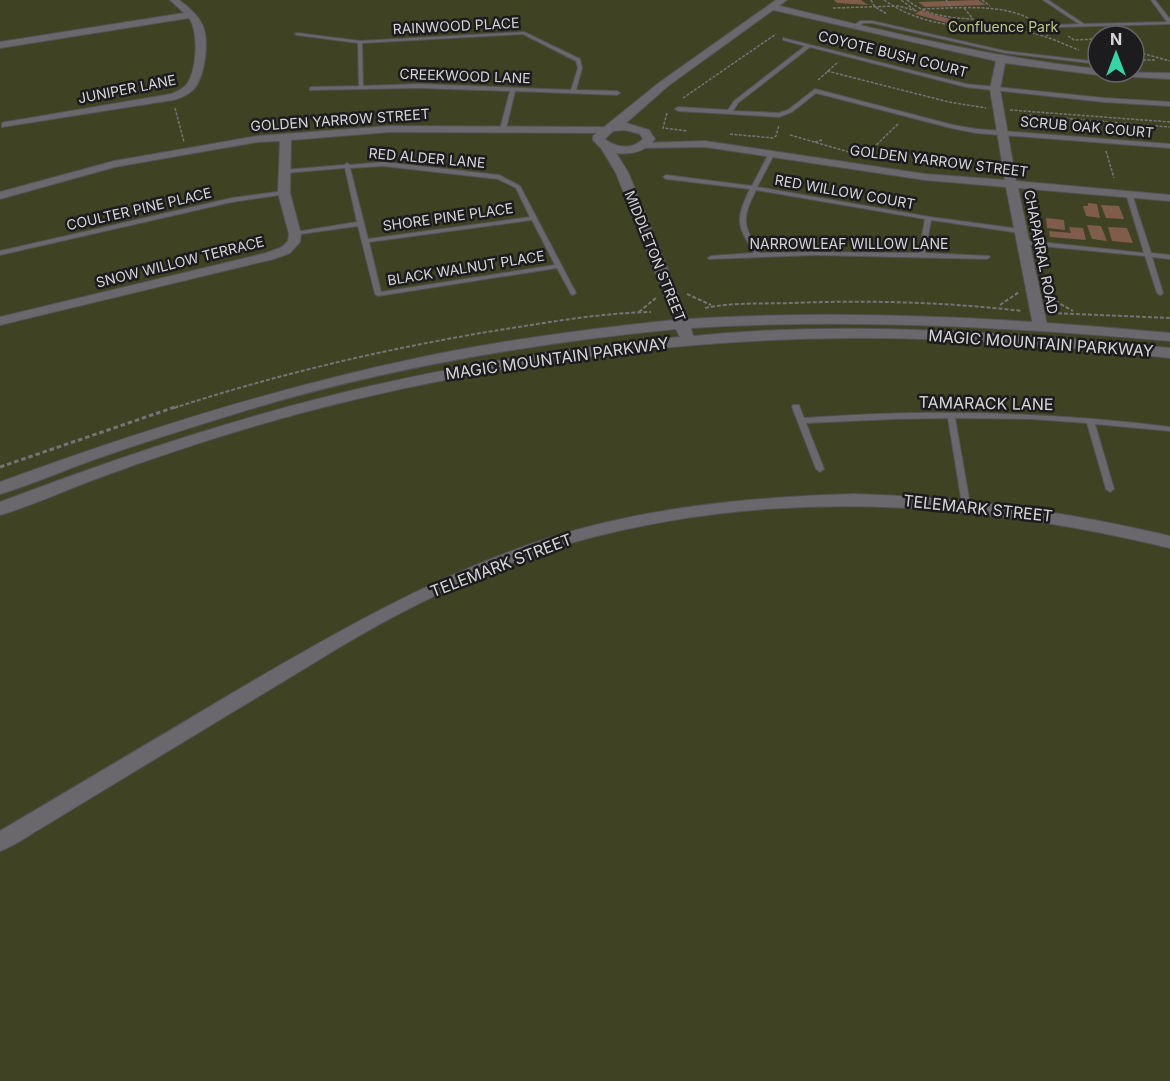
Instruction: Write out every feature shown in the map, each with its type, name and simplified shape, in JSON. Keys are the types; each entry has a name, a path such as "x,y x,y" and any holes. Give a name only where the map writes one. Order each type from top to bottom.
{"street":[{"name":"JUNIPER LANE","path":"6,125 173,97 185,92 193,83 201,41 199,27 191,15 174,0"},
{"path":"642,105 638,118 649,139 640,147 621,150 604,145 599,136 633,109 642,105 661,86 782,0"},
{"path":"772,8 855,27 1086,70"},
{"path":"0,45 191,15"},
{"name":"CHAPARRAL ROAD","path":"1003,56 995,78 996,89 1020,236 1040,325"},
{"path":"1146,75 1170,76"},
{"path":"608,129 625,126 643,130"},
{"name":"GOLDEN YARROW STREET","path":"0,196 114,164 186,150 286,136 390,129 503,129 544,132 608,129"},
{"name":"GOLDEN YARROW STREET","path":"643,130 705,144 896,173 1170,198"},
{"name":"GOLDEN YARROW STREET","path":"544,132 604,145"},
{"path":"286,136 284,193 295,234"},
{"name":"GOLDEN YARROW STREET","path":"640,147 705,144"},
{"name":"MIDDLETON STREET","path":"604,145 612,153 616,167 622,172 668,283 685,332"},
{"name":"MIDDLETON STREET","path":"622,172 627,160 640,147"},
{"name":"SNOW WILLOW TERRACE","path":"0,321 270,256 286,250 294,242 295,234"},
{"name":"MAGIC MOUNTAIN PARKWAY","path":"0,488 89,454 190,420 288,392 380,370 562,337 685,332 884,318 1040,325 1170,337"},
{"name":"MAGIC MOUNTAIN PARKWAY","path":"0,509 155,451 346,396 432,376 611,347 685,332 941,334 1170,353"},
{"name":"TELEMARK STREET","path":"0,842 342,637 439,586 541,546 622,524 741,505 801,500 868,499 966,504 1057,516 1170,542"}],"lane":[{"path":"1045,0 1083,25"},
{"path":"1153,0 1170,22"},
{"path":"1059,26 1170,22"},
{"name":"RAINWOOD PLACE","path":"297,34 360,42 524,33 578,60 580,68 573,92"},
{"name":"COYOTE BUSH COURT","path":"785,39 939,79 996,89 1170,104"},
{"path":"360,42 362,86"},
{"path":"730,112 736,102 809,45"},
{"path":"1003,56 1086,62"},
{"name":"CREEKWOOD LANE","path":"312,88 362,86 617,93"},
{"path":"503,129 513,90"},
{"path":"678,109 778,115 790,111 816,91"},
{"name":"SCRUB OAK COURT","path":"816,91 953,127 1170,146"},
{"path":"758,254 748,237 742,220 744,210 772,153"},
{"name":"RED ALDER LANE","path":"285,171 382,164 499,177 518,187 573,293"},
{"path":"347,165 359,224 366,241"},
{"name":"RED WILLOW COURT","path":"666,177 755,188 1020,236 1170,257"},
{"name":"COULTER PINE PLACE","path":"0,253 232,200 284,193"},
{"path":"1130,194 1160,293"},
{"name":"SHORE PINE PLACE","path":"366,241 533,218"},
{"path":"922,255 928,220"},
{"path":"295,234 359,224"},
{"name":"BLACK WALNUT PLACE","path":"366,241 378,294 558,266"},
{"name":"NARROWLEAF WILLOW LANE","path":"711,258 758,254 987,257"},
{"path":"796,407 820,469"},
{"path":"951,415 966,504"},
{"name":"TAMARACK LANE","path":"802,422 877,416 951,415 1090,420 1170,429"},
{"path":"1090,420 1110,489"}],"path":[{"path":"884,0 914,17 936,24 978,30 1013,31 1047,37 1084,51"},
{"path":"899,6 916,11 900,0"},
{"path":"906,0 923,9 959,19 974,19 964,8"},
{"path":"946,0 952,8"},
{"path":"982,0 992,7"},
{"path":"834,8 911,4"},
{"path":"923,9 1006,8 1028,17 1045,29 1047,37"},
{"path":"678,101 782,30"},
{"path":"816,91 812,85 847,55"},
{"path":"1146,55 1161,60"},
{"path":"1146,60 1170,60"},
{"path":"173,97 186,150"},
{"path":"668,111 662,124 663,128 692,132"},
{"path":"723,134 775,138 780,122 778,115"},
{"path":"790,135 855,154 866,154 907,115"},
{"path":"1025,115 1170,127"},
{"path":"815,142 822,140"},
{"path":"1102,140 1114,178"},
{"path":"998,306 1014,297"},
{"path":"697,298 712,306 820,302 998,306 1021,310"},
{"path":"655,299 639,312 659,312"},
{"path":"1051,299 1074,312"},
{"path":"1052,313 1074,312 1170,318"}],"green space":[{"name":"Confluence Park","path":"0,0 1170,0 1170,1081 0,1081"}],"building":[{"path":"834,0 861,0 868,5 837,3"},
{"path":"978,0 986,5 925,7 918,2"},
{"path":"921,10 954,20 951,24 915,14"},
{"path":"1088,203 1097,204 1100,218 1086,216 1083,206 1088,206"},
{"path":"1101,205 1119,206 1124,219 1106,218"},
{"path":"1046,218 1064,220 1065,230 1047,228"},
{"path":"1087,225 1101,226 1107,241 1092,239"},
{"path":"1069,227 1083,228 1086,240 1050,237 1049,231 1071,233"},
{"path":"1108,227 1127,228 1133,243 1112,241"}]}
